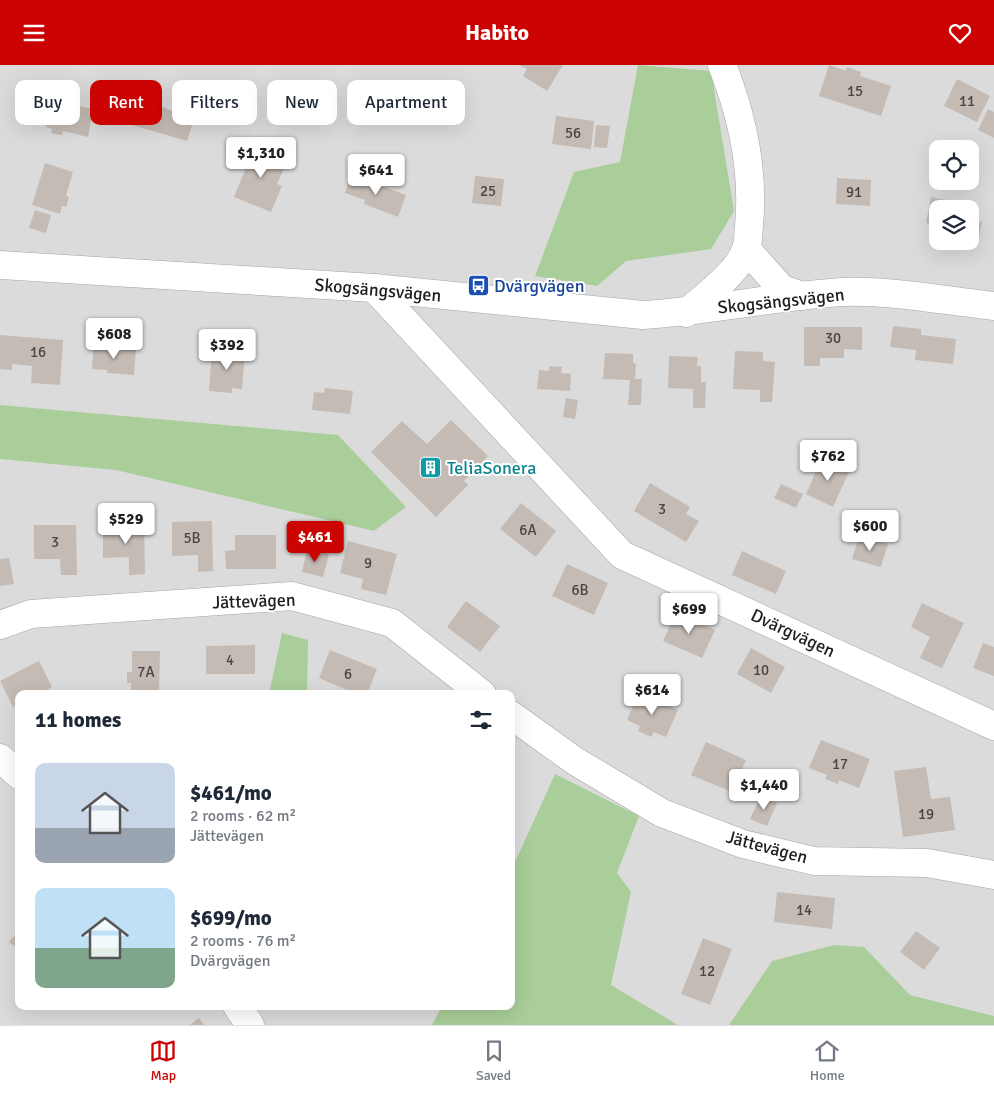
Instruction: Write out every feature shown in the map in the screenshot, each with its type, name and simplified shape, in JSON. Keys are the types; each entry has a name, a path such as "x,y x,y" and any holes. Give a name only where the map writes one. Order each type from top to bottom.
{"street":[{"path":"686,313 729,275 746,249 751,203 747,156 731,87 722,65"},
{"path":"746,249 782,289 802,296"},
{"name":"Skogsängsvägen","path":"0,265 374,288 588,311 644,315 686,313 802,296 845,292 872,293 994,306"},
{"name":"Dvärgvägen","path":"374,288 622,555 994,725"},
{"name":"Jättevägen","path":"0,625 31,614 292,596 392,623 477,690"},
{"name":"Jättevägen","path":"515,718 575,761 662,813 744,844 814,861 927,863 994,875"},
{"path":"0,758 15,771"},
{"path":"241,1010 250,1025"}],"shaded area":[{"path":"0,65 994,65 994,1025 0,1025"}],"green space":[{"path":"638,65 711,71 734,211 711,249 626,261 597,286 535,276 574,172 620,162"},
{"path":"0,405 338,435 406,507 374,531 116,470 0,459"},
{"path":"282,633 308,640 307,690 270,690"},
{"path":"555,774 639,816 617,873 631,892 611,985 678,1025 432,1025 440,1010 515,1010 516,860"},
{"path":"834,945 864,947 910,995 994,1016 994,1025 729,1025 772,961"}],"building":[{"path":"519,65 563,65 547,91 523,76 527,69"},
{"path":"829,65 846,71 847,67 861,72 860,76 891,86 881,116 819,96"},
{"path":"957,79 990,96 977,122 944,106"},
{"path":"80,106 90,108 88,137 63,131 62,135 51,133 52,129 46,127 46,125 80,125"},
{"path":"162,107 172,111 172,125 192,125 187,141 132,125 162,125"},
{"path":"988,109 994,112 994,138 978,130"},
{"path":"556,116 594,121 591,149 552,144"},
{"path":"596,125 610,126 607,148 594,147"},
{"path":"256,143 279,152 276,160 286,164 277,184 282,186 271,212 234,197"},
{"path":"45,163 73,172 66,196 69,197 66,207 62,206 60,214 32,205"},
{"path":"351,175 406,195 398,217 364,204 365,200 345,193"},
{"path":"475,176 504,179 501,206 472,203"},
{"path":"837,178 871,180 870,206 836,204"},
{"path":"931,197 946,200 930,200"},
{"path":"929,207 929,224 926,223"},
{"path":"35,210 51,215 46,233 29,228"},
{"path":"979,222 982,222 979,238"},
{"path":"893,326 921,329 921,335 956,339 953,364 915,360 916,350 890,347"},
{"path":"804,327 862,327 862,350 844,349 844,358 820,358 820,366 804,366"},
{"path":"0,335 63,340 60,385 31,383 32,366 12,364 12,370 0,369"},
{"path":"94,343 112,345 112,349 136,350 134,375 107,373 107,370 92,369"},
{"path":"212,350 245,352 242,389 232,388 232,393 209,391"},
{"path":"735,351 763,352 763,361 775,362 772,402 760,402 760,390 733,389"},
{"path":"605,353 633,354 633,363 636,364 635,379 642,379 641,405 628,405 630,380 603,379"},
{"path":"669,356 698,357 697,366 701,366 701,382 706,382 705,408 693,408 693,389 668,388"},
{"path":"549,366 562,367 561,373 571,374 570,391 537,389 539,370 549,371"},
{"path":"325,388 353,391 350,414 312,410 314,392 324,393"},
{"path":"566,398 578,400 575,419 563,417"},
{"name":"TeliaSonera","path":"451,420 488,456 464,481 468,485 436,517 371,452 402,421 427,444"},
{"path":"822,458 850,470 833,507 806,494"},
{"path":"650,483 690,507 686,514 699,521 686,542 634,511"},
{"path":"781,484 803,494 796,508 774,498"},
{"path":"521,503 556,531 536,557 500,529"},
{"path":"212,521 213,571 198,572 198,555 172,556 172,522"},
{"path":"144,523 145,574 129,575 129,557 103,558 103,524"},
{"path":"34,525 76,525 77,575 61,575 60,559 34,559"},
{"path":"235,535 276,535 276,569 226,569 225,551 235,550"},
{"path":"859,536 888,544 881,567 852,559"},
{"path":"348,541 397,554 386,595 361,589 363,579 340,573"},
{"path":"307,549 329,554 323,577 302,572"},
{"path":"742,551 786,571 776,594 732,575"},
{"path":"9,558 14,584 0,586 0,559"},
{"path":"567,564 608,583 594,615 552,596"},
{"path":"466,601 500,626 480,652 447,627"},
{"path":"922,603 964,623 942,668 920,658 930,637 911,627"},
{"path":"676,613 715,630 702,658 663,641"},
{"path":"983,643 994,647 994,676 973,668"},
{"path":"255,645 255,674 206,674 206,646"},
{"path":"751,648 785,667 771,693 737,674"},
{"path":"330,650 377,669 369,690 347,690 319,678"},
{"path":"132,651 160,651 159,690 131,690 131,683 127,683 127,672 132,672"},
{"path":"39,661 52,687 47,690 15,690 15,706 13,707 0,681"},
{"path":"639,693 678,710 666,737 654,732 651,737 638,731 640,726 627,720"},
{"path":"821,740 870,759 859,788 839,780 838,784 825,779 827,775 809,768"},
{"path":"706,742 746,760 732,792 691,775"},
{"path":"926,767 931,799 950,797 955,830 903,837 894,771"},
{"path":"761,796 777,803 767,826 750,819"},
{"path":"777,892 835,898 832,929 774,922"},
{"path":"916,931 940,948 924,970 900,952"},
{"path":"15,935 15,947 9,942"},
{"path":"703,938 732,949 710,1005 681,994"},
{"path":"199,1018 204,1025 190,1025"}],"place":[{"name":"Dvärgvägen","path":"478,286"},
{"name":"TeliaSonera","path":"431,468"}]}
